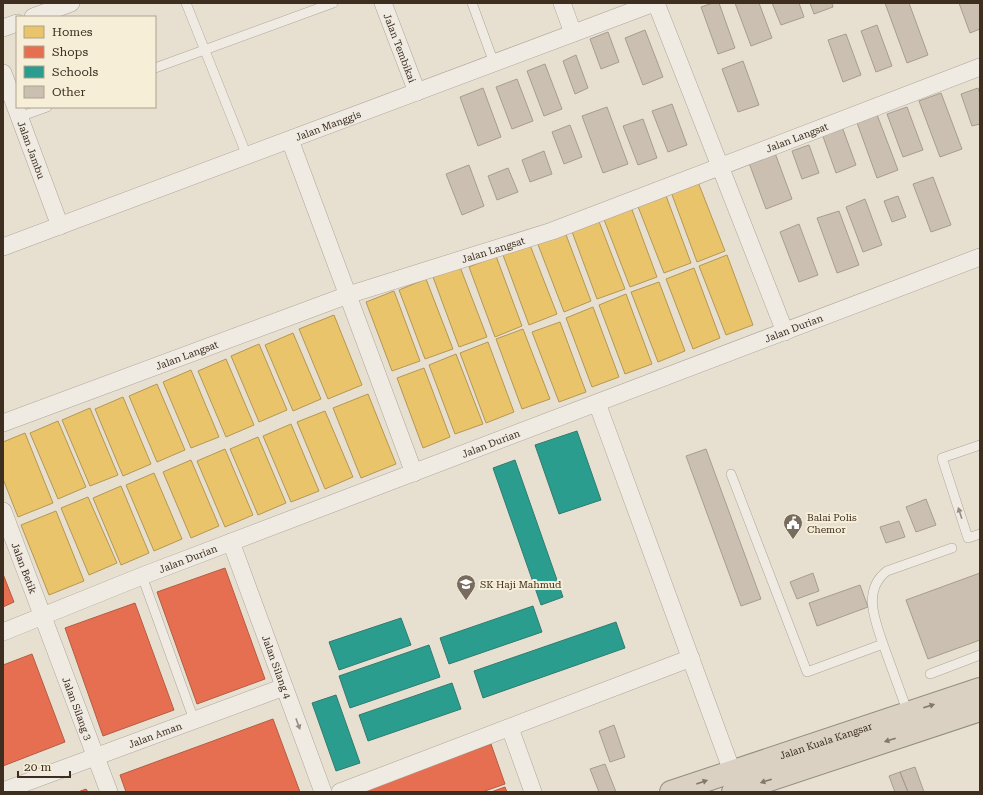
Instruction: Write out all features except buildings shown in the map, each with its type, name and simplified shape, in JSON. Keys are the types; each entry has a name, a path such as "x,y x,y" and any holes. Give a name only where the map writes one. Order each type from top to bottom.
{"highway":[{"name":"Jalan Kuala Kangsar","path":"735,784 908,713 980,689"},
{"name":"Jalan Kuala Kangsar","path":"671,792 735,784 980,710"}],"street":[{"path":"36,16 71,3"},
{"name":"Jalan Tembikai","path":"383,3 417,92"},
{"path":"562,3 573,33"},
{"path":"655,3 785,332"},
{"name":"Jalan Manggis","path":"3,247 655,3"},
{"path":"3,28 16,23"},
{"name":"Jalan Langsat","path":"3,423 348,295 552,231 980,67"},
{"name":"Jalan Jambu","path":"3,73 60,226"},
{"path":"290,140 414,473"},
{"name":"Jalan Durian","path":"3,632 44,620 142,576 980,257"},
{"path":"597,403 691,658 735,784"},
{"name":"Jalan Betik","path":"3,512 44,620"},
{"name":"Jalan Silang 4","path":"231,542 323,792"},
{"name":"Jalan Silang 3","path":"44,620 109,792"},
{"path":"340,792 691,658"},
{"name":"Jalan Aman","path":"12,790 96,756 284,687"},
{"path":"510,728 533,792"}],"lane":[{"path":"186,3 247,156"},
{"path":"156,68 333,3"},
{"path":"472,3 494,63"},
{"path":"19,117 44,108"},
{"path":"979,448 942,458 968,538 980,534"},
{"path":"731,474 807,672 883,644"},
{"path":"908,713 883,644 872,606 875,585 880,576 887,571 952,548"},
{"path":"142,576 194,720"},
{"path":"930,674 980,656"}],"place":[{"name":"Balai Polis Chemor","path":"793,540"},
{"name":"SK Haji Mahmud","path":"466,601"}]}
